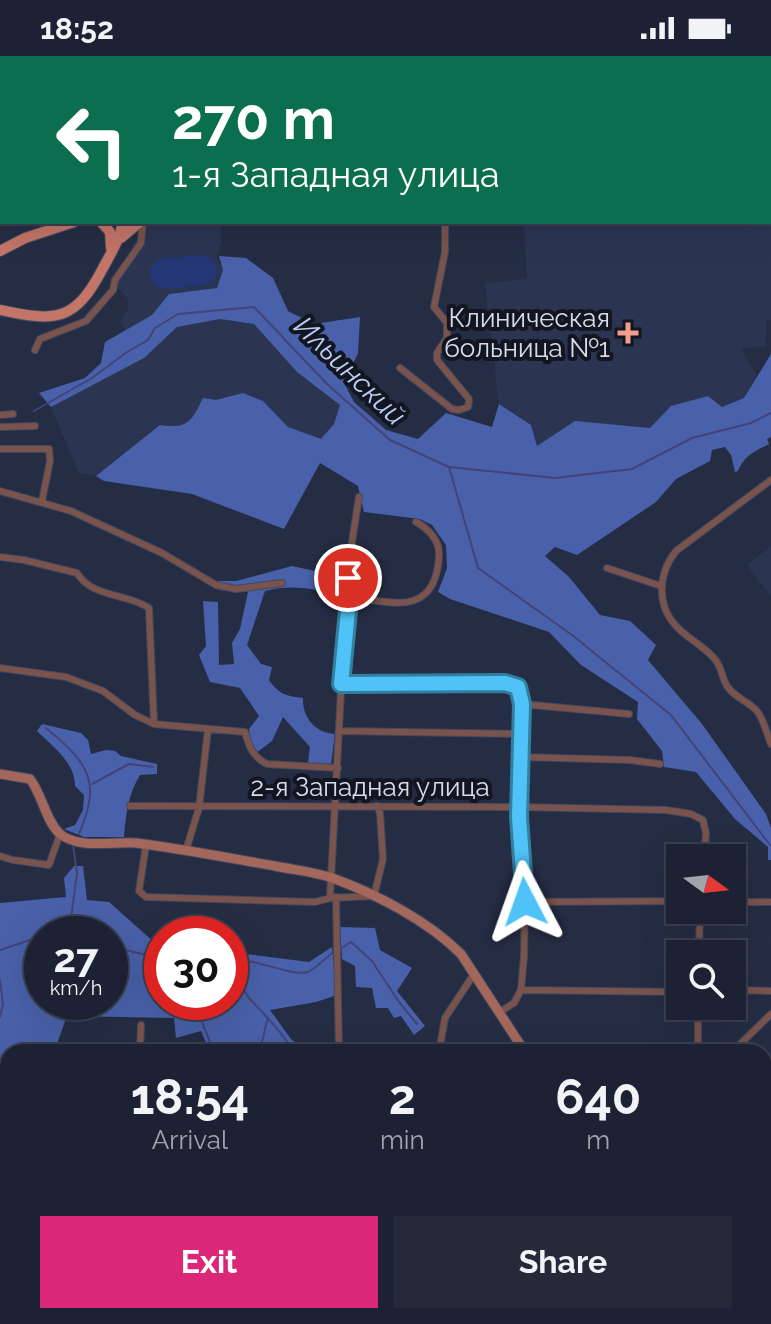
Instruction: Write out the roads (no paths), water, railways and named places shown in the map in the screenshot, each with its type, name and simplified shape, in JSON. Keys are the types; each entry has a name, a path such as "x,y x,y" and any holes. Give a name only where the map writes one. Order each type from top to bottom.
{"main road":[{"path":"0,251 25,238 68,224"},
{"path":"103,224 110,232 110,255"},
{"path":"0,310 42,318 70,311 88,295 117,242 122,224"},
{"path":"117,242 140,224"},
{"path":"0,774 30,779 60,834 75,841 117,841 186,850 333,878 374,896 450,943 519,1044"}],"street":[{"path":"35,350 40,339 86,321 100,306 141,243 142,224"},
{"path":"400,368 452,409 468,407 469,399 437,360 437,353 447,338 447,323 434,307 445,252 445,224"},
{"path":"0,415 13,414"},
{"path":"0,427 35,426"},
{"path":"0,449 49,449 50,461 42,501"},
{"path":"771,480 676,551 666,564 661,586 663,603 677,627 712,656 721,667 725,684 736,698 757,711 771,744"},
{"path":"0,491 71,511 162,553 216,585 236,589 282,583"},
{"path":"339,1044 333,878 349,561 359,497"},
{"path":"349,600 360,598 401,603 427,594 435,584 440,546 427,528 416,522"},
{"path":"0,557 77,573 83,582 95,589 139,601 149,608 154,724"},
{"path":"607,568 661,586"},
{"path":"0,668 66,677 103,691 135,715 154,724 245,732 249,748 258,760 267,764 338,768"},
{"path":"341,684 505,683 518,687 522,704 519,807 525,902 521,990 514,1003 498,1013"},
{"path":"522,704 629,714"},
{"path":"186,850 199,808 208,729"},
{"path":"340,731 521,734"},
{"path":"521,757 630,760 660,764"},
{"name":"2-я Западная улица","path":"130,806 666,810 691,814 703,820 705,844"},
{"path":"146,845 139,891 146,897 315,902 374,896 383,859 377,806"},
{"path":"0,856 49,865 60,834"},
{"path":"525,902 666,901"},
{"path":"746,902 771,902"},
{"path":"440,1044 445,1018 474,974"},
{"path":"521,990 666,992"},
{"path":"746,990 771,991"},
{"path":"740,1044 771,1014"},
{"path":"698,1020 698,1044"},
{"path":"140,1044 141,1025"}],"waterway":[{"name":"Ильинский","path":"34,411 92,378 148,340 155,328 178,314 254,307 327,384 390,440 449,467 478,568 572,635 671,715 770,845"},
{"path":"449,467 555,478 632,469 692,438 751,423 771,413"},
{"path":"46,728 72,752 87,774 89,800 79,834"},
{"path":"92,784 129,764 153,767"},
{"path":"71,916 77,873 73,845"},
{"path":"0,950 24,942"},
{"path":"340,949 351,942 372,961 417,1024"},
{"path":"128,950 144,954"},
{"path":"248,961 301,973 308,972 334,952"},
{"path":"0,980 3,1004 0,1017"},
{"path":"248,996 289,1044"},
{"path":"260,1044 268,1018"},
{"path":"202,1020 211,1044"}],"place":[{"name":"Клиническая больница №1","path":"628,333"}]}
